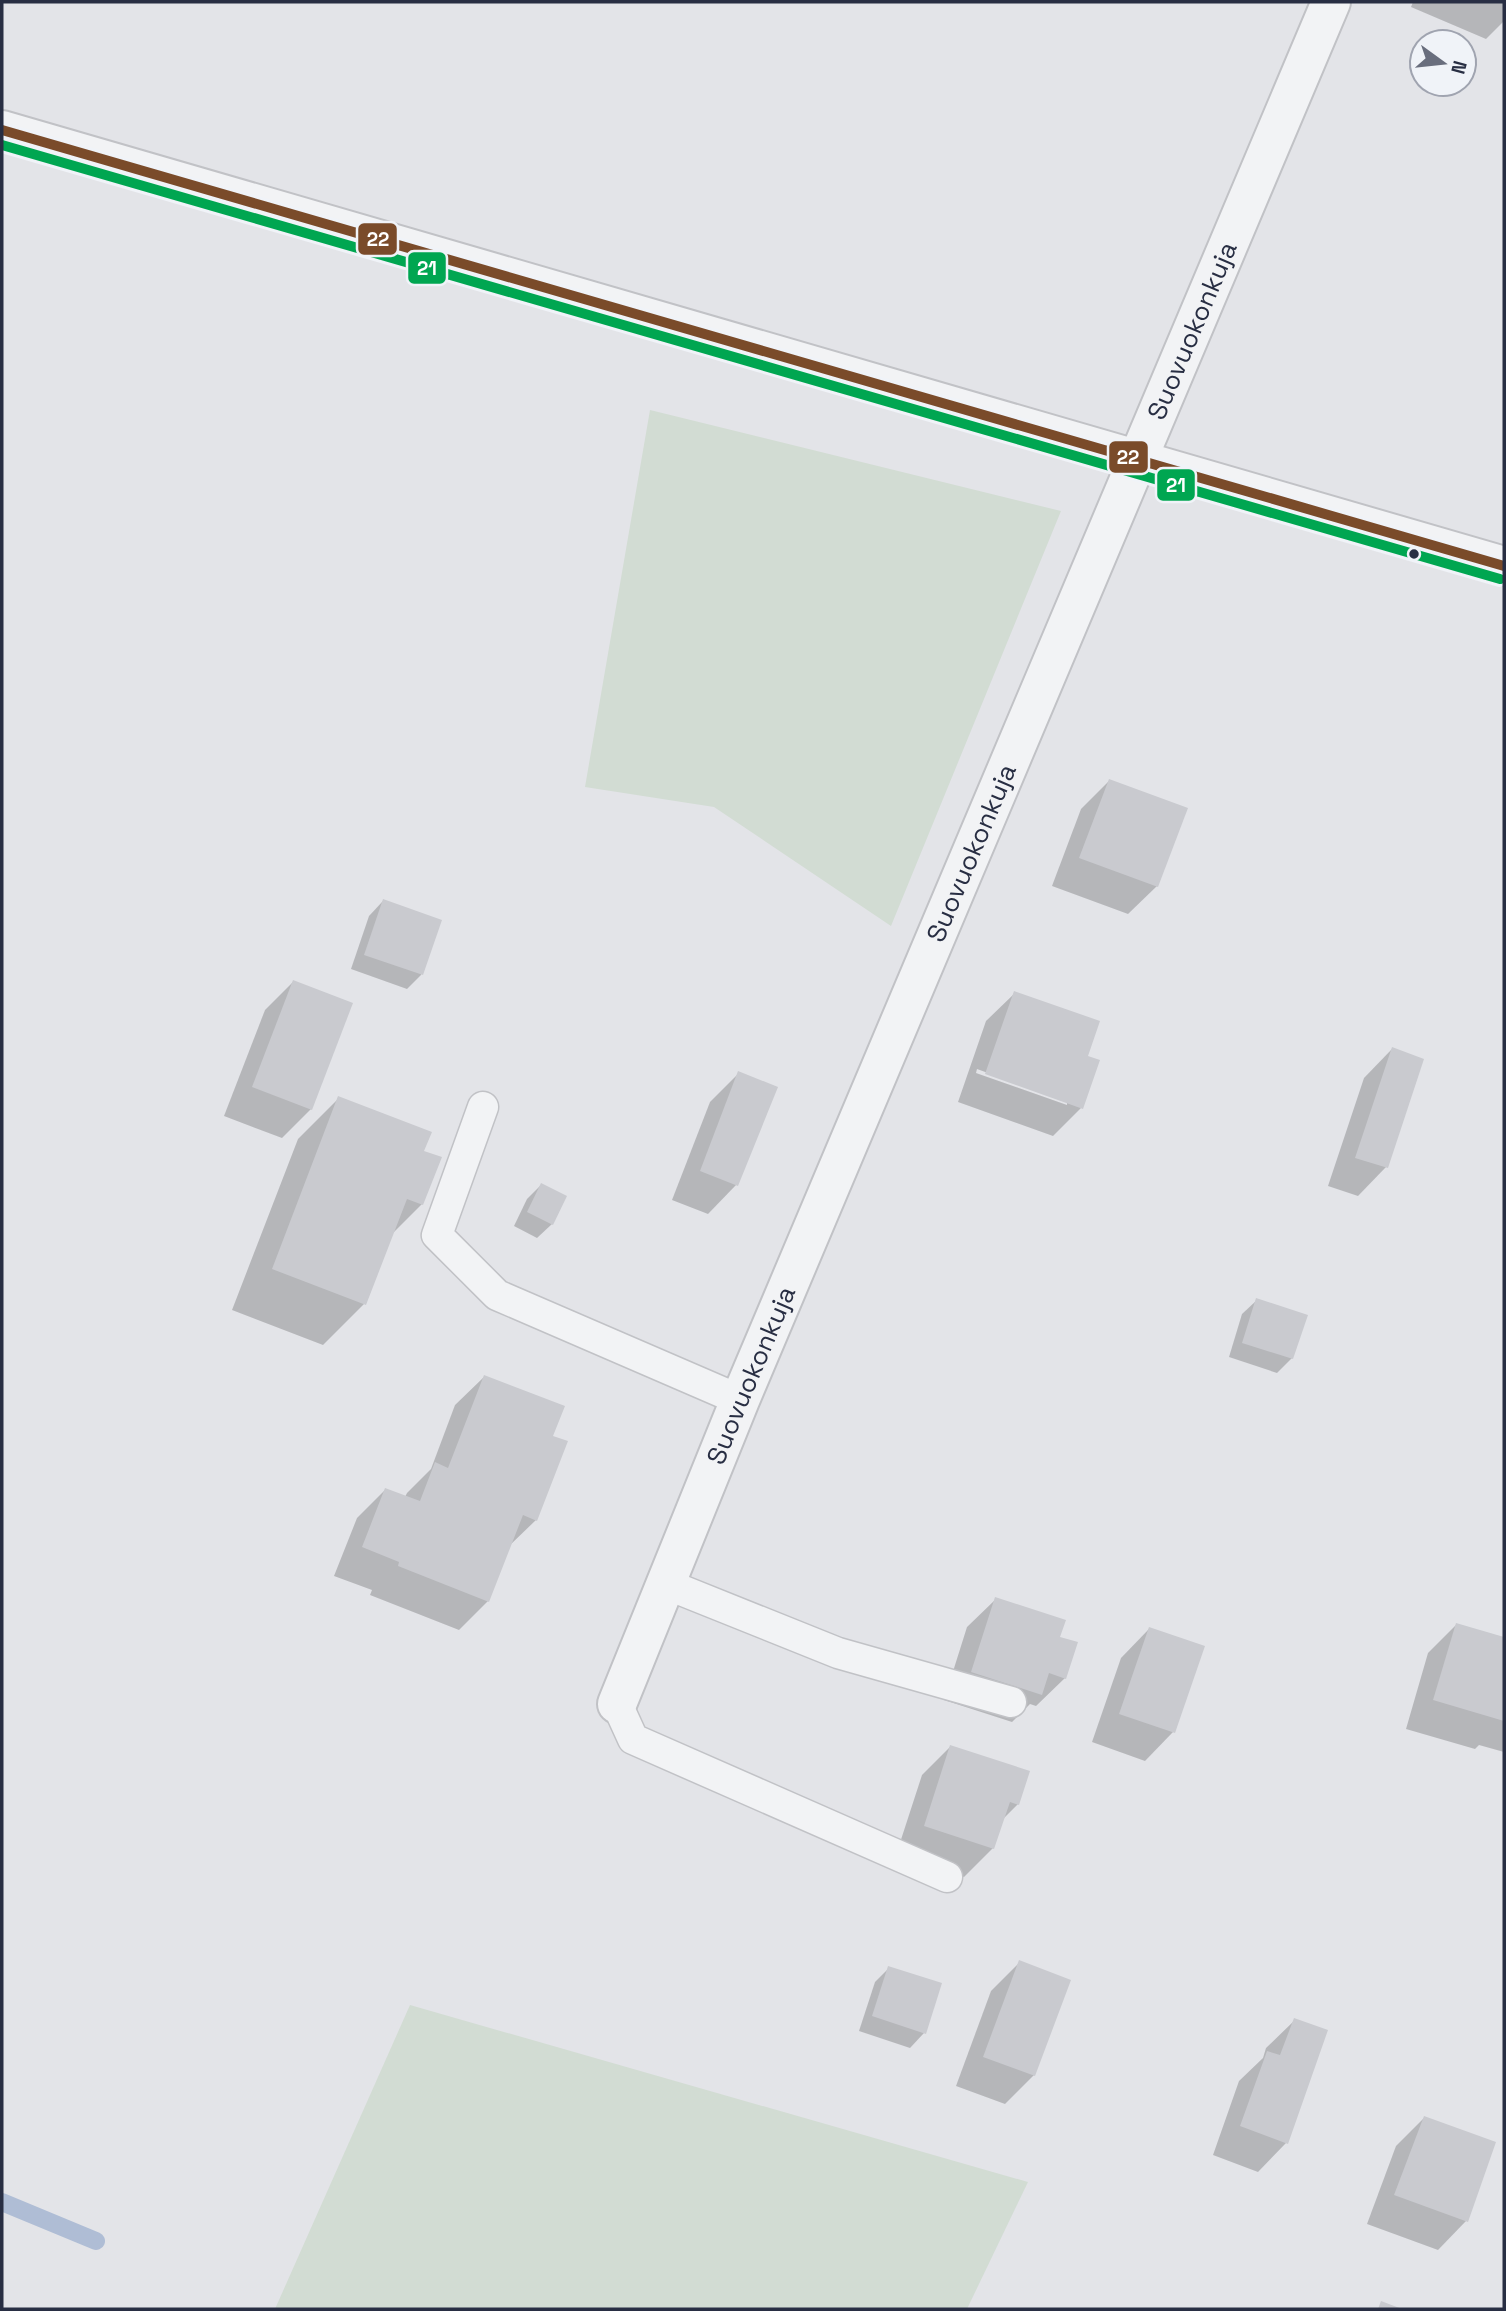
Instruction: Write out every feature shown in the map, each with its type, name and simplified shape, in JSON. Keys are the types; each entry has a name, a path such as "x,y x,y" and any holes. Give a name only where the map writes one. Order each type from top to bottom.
{"street":[{"name":"Suovuokonkuja","path":"617,1704 740,1400 1331,2"},
{"path":"2,130 1504,566"}],"lane":[{"path":"483,1107 437,1235 497,1295 740,1400"},
{"path":"666,1584 838,1653 1011,1702"},
{"path":"617,1704 633,1739 947,1877"}],"shaded area":[{"path":"650,410 1061,511 891,926 714,807 585,787"},
{"path":"410,2005 1028,2182 967,2309 275,2309"}],"building":[{"path":"1109,779 1188,808 1158,887 1079,858"},
{"path":"383,899 442,920 423,975 364,955"},
{"path":"293,980 353,1003 312,1110 252,1087"},
{"path":"1014,991 1100,1021 1088,1056 1100,1060 1083,1109 985,1074"},
{"path":"1392,1047 1424,1059 1388,1168 1355,1158"},
{"path":"738,1071 778,1087 738,1186 700,1171"},
{"path":"338,1096 432,1132 424,1151 442,1157 423,1205 407,1199 366,1305 272,1269"},
{"path":"541,1183 567,1196 553,1225 527,1212"},
{"path":"1256,1298 1308,1315 1293,1359 1242,1343"},
{"path":"484,1375 565,1406 553,1436 568,1441 537,1521 523,1515 489,1602 398,1566 399,1562 362,1547 385,1488 420,1501 435,1462 448,1468"},
{"path":"995,1597 1066,1620 1060,1637 1078,1642 1066,1679 1049,1673 1042,1695 971,1672"},
{"path":"1456,1623 1504,1637 1504,1721 1433,1700"},
{"path":"1149,1627 1205,1646 1175,1733 1119,1714"},
{"path":"950,1745 1030,1771 1019,1805 1010,1802 994,1849 924,1826"},
{"path":"1019,1960 1071,1980 1035,2076 983,2057"},
{"path":"888,1966 942,1983 926,2034 872,2016"},
{"path":"1294,2018 1328,2030 1288,2144 1240,2126 1267,2051 1280,2055"},
{"path":"1424,2116 1496,2142 1468,2222 1394,2195"},
{"path":"1381,2301 1402,2309 1378,2309"}],"waterway":[{"path":"2,2202 96,2241"}],"transit line":[{"name":"22","path":"2,130 1504,566"},
{"name":"21","path":"2,145 1500,579"}]}
